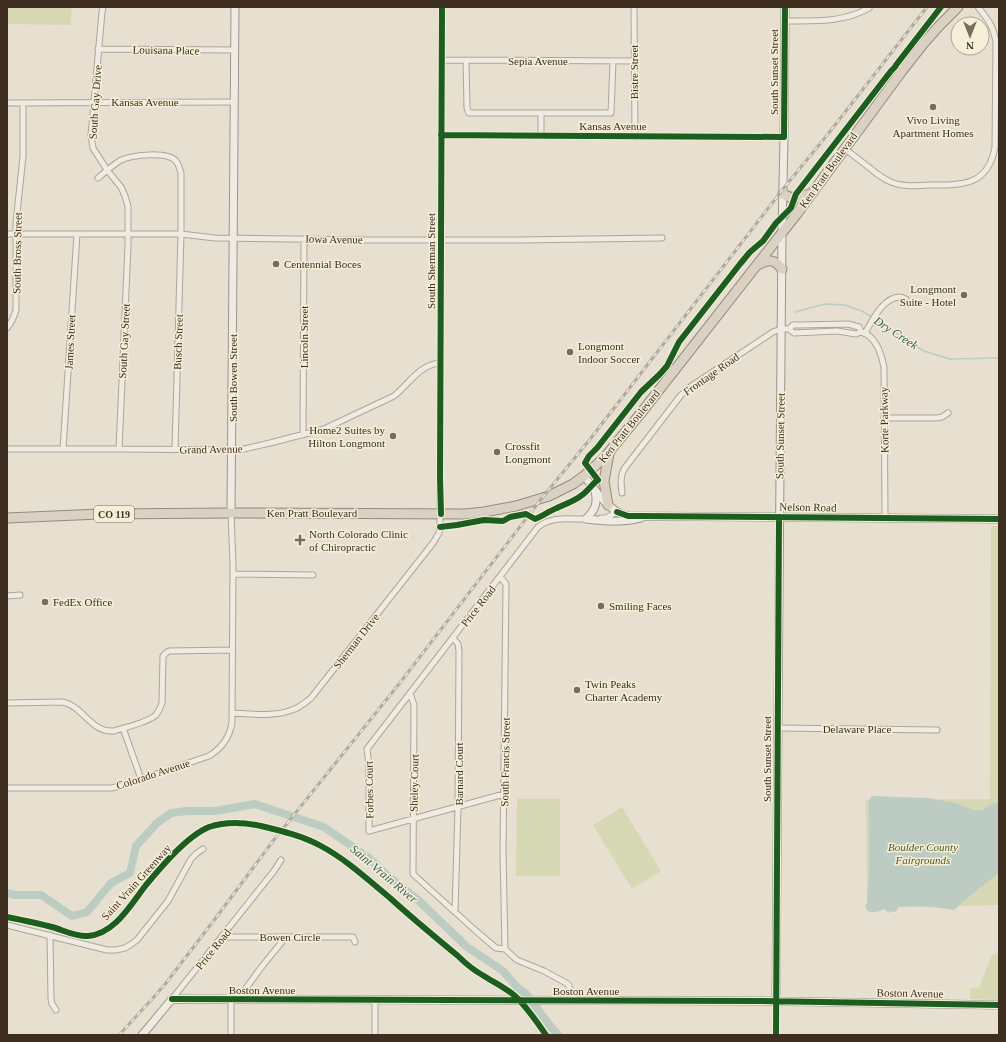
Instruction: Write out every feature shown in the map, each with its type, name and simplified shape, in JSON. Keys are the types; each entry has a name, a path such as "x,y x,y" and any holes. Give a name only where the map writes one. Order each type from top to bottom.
{"highway":[{"name":"Ken Pratt Boulevard","path":"7,518 100,514 232,512 465,514 516,506 549,496 561,490 584,476 609,453 812,193 844,148 924,43 958,7"},
{"path":"783,194 794,199 812,193"},
{"path":"755,267 768,260 778,263 782,268"},
{"path":"608,505 604,482 609,453"}],"street":[{"name":"South Gay Drive","path":"104,7 102,12 98,49 91,142 93,148 107,170 121,187 125,196 128,206 128,234"},
{"name":"South Bowen Street","path":"222,746 229,734 232,713 235,7"},
{"name":"South Sherman Street","path":"441,514 440,363 442,7"},
{"name":"Bistre Street","path":"634,7 635,137"},
{"name":"South Sunset Street","path":"776,1002 780,517 785,329 782,232 785,7"},
{"path":"844,148 884,178 898,184 909,186 959,185 976,179 983,173 989,165 995,147 997,94 996,42 995,32 978,7"},
{"path":"784,21 823,21 855,15 869,8"},
{"name":"Louisana Place","path":"98,49 235,50"},
{"name":"Sepia Avenue","path":"442,60 634,61"},
{"path":"466,60 467,108 469,113 541,114 611,113 613,62"},
{"name":"Kansas Avenue","path":"7,103 234,102"},
{"name":"South Bross Street","path":"7,328 14,318 16,310 16,234 23,156 23,103"},
{"path":"541,114 541,136"},
{"name":"Kansas Avenue","path":"441,134 784,138"},
{"name":"Busch Street","path":"98,178 120,161 139,155 171,157 176,161 181,173 181,234 175,449"},
{"name":"South Sunset Street","path":"783,183 784,158"},
{"name":"Iowa Avenue","path":"7,234 181,234 215,238 441,240 662,238"},
{"name":"James Street","path":"63,449 77,234"},
{"name":"South Gay Street","path":"119,449 128,234"},
{"name":"Lincoln Street","path":"303,435 304,239"},
{"path":"785,329 794,333 837,331 856,334 863,332 884,304 892,299 900,297 906,299"},
{"name":"Korte Parkway","path":"785,329 799,325 848,324 859,327 875,343 882,357 884,367 885,517"},
{"name":"Frontage Road","path":"622,493 620,480 624,469 683,393 696,382 762,339 774,332 785,329"},
{"name":"Grand Avenue","path":"7,449 240,450 324,429 347,419 394,396 400,392 414,376 430,365 440,363"},
{"path":"884,418 936,418 942,417 948,413"},
{"name":"Nelson Road","path":"584,476 608,505 617,512 628,516 999,518"},
{"path":"586,519 593,512 596,506 594,489"},
{"name":"Price Road","path":"367,749 541,524 554,519 606,518 617,512"},
{"name":"Sherman Drive","path":"232,713 283,713 303,705 311,698 436,538 440,527 441,514"},
{"path":"586,519 630,521 648,516"},
{"path":"233,574 313,574"},
{"name":"South Francis Street","path":"500,577 506,584 503,853 505,949"},
{"path":"7,596 20,595"},
{"name":"Barnard Court","path":"454,638 458,644 459,651 456,912"},
{"path":"7,703 63,702 75,707 96,727 102,730 109,731 123,728 149,720 156,715 159,710 162,703 163,656 166,653 169,651 232,650"},
{"name":"Sheley Court","path":"410,692 414,705 413,874 456,912"},
{"path":"123,728 141,780"},
{"name":"Delaware Place","path":"778,728 937,730"},
{"name":"Colorado Avenue","path":"7,788 112,788 141,780 209,756 222,746"},
{"name":"Forbes Court","path":"367,749 369,765 370,831 413,819"},
{"path":"413,819 504,794"},
{"path":"7,924 107,950 122,949 137,940 168,901 191,859 203,849"},
{"name":"Price Road","path":"142,1035 274,872 281,860"},
{"path":"456,912 496,948 505,949 517,960 544,971 568,984 575,1001"},
{"path":"50,935 51,998 52,1004 56,1010"},
{"name":"Bowen Circle","path":"222,937 353,937 355,942"},
{"path":"231,1035 234,999 286,937"},
{"name":"Boston Avenue","path":"172,999 776,1002 999,1005"},
{"path":"375,1000 375,1035"},
{"path":"776,1002 776,1035"}],"green space":[{"path":"7,7 72,7 70,25 7,24"},
{"name":"Boulder County Fairgrounds","path":"991,526 999,526 999,1000 970,999 970,988 979,988 992,955 998,952 998,905 867,908 866,800 990,799"},
{"path":"517,799 560,799 560,876 516,876"},
{"path":"622,807 661,871 632,889 593,825"}],"shaded area":[{"name":"Boulder County Fairgrounds","path":"872,796 928,798 955,803 973,810 983,810 989,805 999,802 999,873 954,910 912,906 898,907 897,911 892,911 889,913 884,909 875,912 868,911 865,906 867,903 869,876 869,800"}],"waterway":[{"name":"Dry Creek","path":"795,312 825,304 845,305 862,311 924,351 950,359 999,358"},
{"name":"Saint Vrain River","path":"7,893 15,895 41,895 72,916 87,912 111,883 130,873 136,846 157,823 171,813 186,811 215,811 255,804 324,827 369,858 390,878 417,899 467,947 503,971 517,987 526,994 558,1035"}],"railway":[{"path":"119,1035 166,983 273,841 399,684 542,498 591,438 783,189 927,7"}],"cycle path":[{"path":"441,514 442,7"},
{"path":"441,135 784,137 785,7"},
{"path":"440,527 484,520 503,521 510,517 526,514 535,519 576,499 598,480 585,463 589,456 641,392 667,366 679,342 740,264 750,252 763,241 776,223 791,208 796,194 941,7"},
{"path":"617,512 628,516 999,519"},
{"path":"776,1035 779,517"},
{"name":"Saint Vrain Greenway","path":"7,917 56,928 83,936 98,934 106,930 122,917 146,885 167,861 192,837 201,831 209,827 229,823 261,826 307,839 330,851 348,864 471,967 515,996 528,1010 546,1035"},
{"path":"172,999 758,1001 999,1005"}],"place":[{"name":"Vivo Living Apartment Homes","path":"933,107"},
{"name":"Centennial Boces","path":"276,264"},
{"name":"Longmont Suite - Hotel","path":"964,295"},
{"name":"Longmont Indoor Soccer","path":"570,352"},
{"name":"Home2 Suites by Hilton Longmont","path":"393,436"},
{"name":"Crossfit Longmont","path":"497,452"},
{"name":"North Colorado Clinic of Chiropractic","path":"300,540"},
{"name":"FedEx Office","path":"45,602"},
{"name":"Smiling Faces","path":"601,606"},
{"name":"Twin Peaks Charter Academy","path":"577,690"}]}
